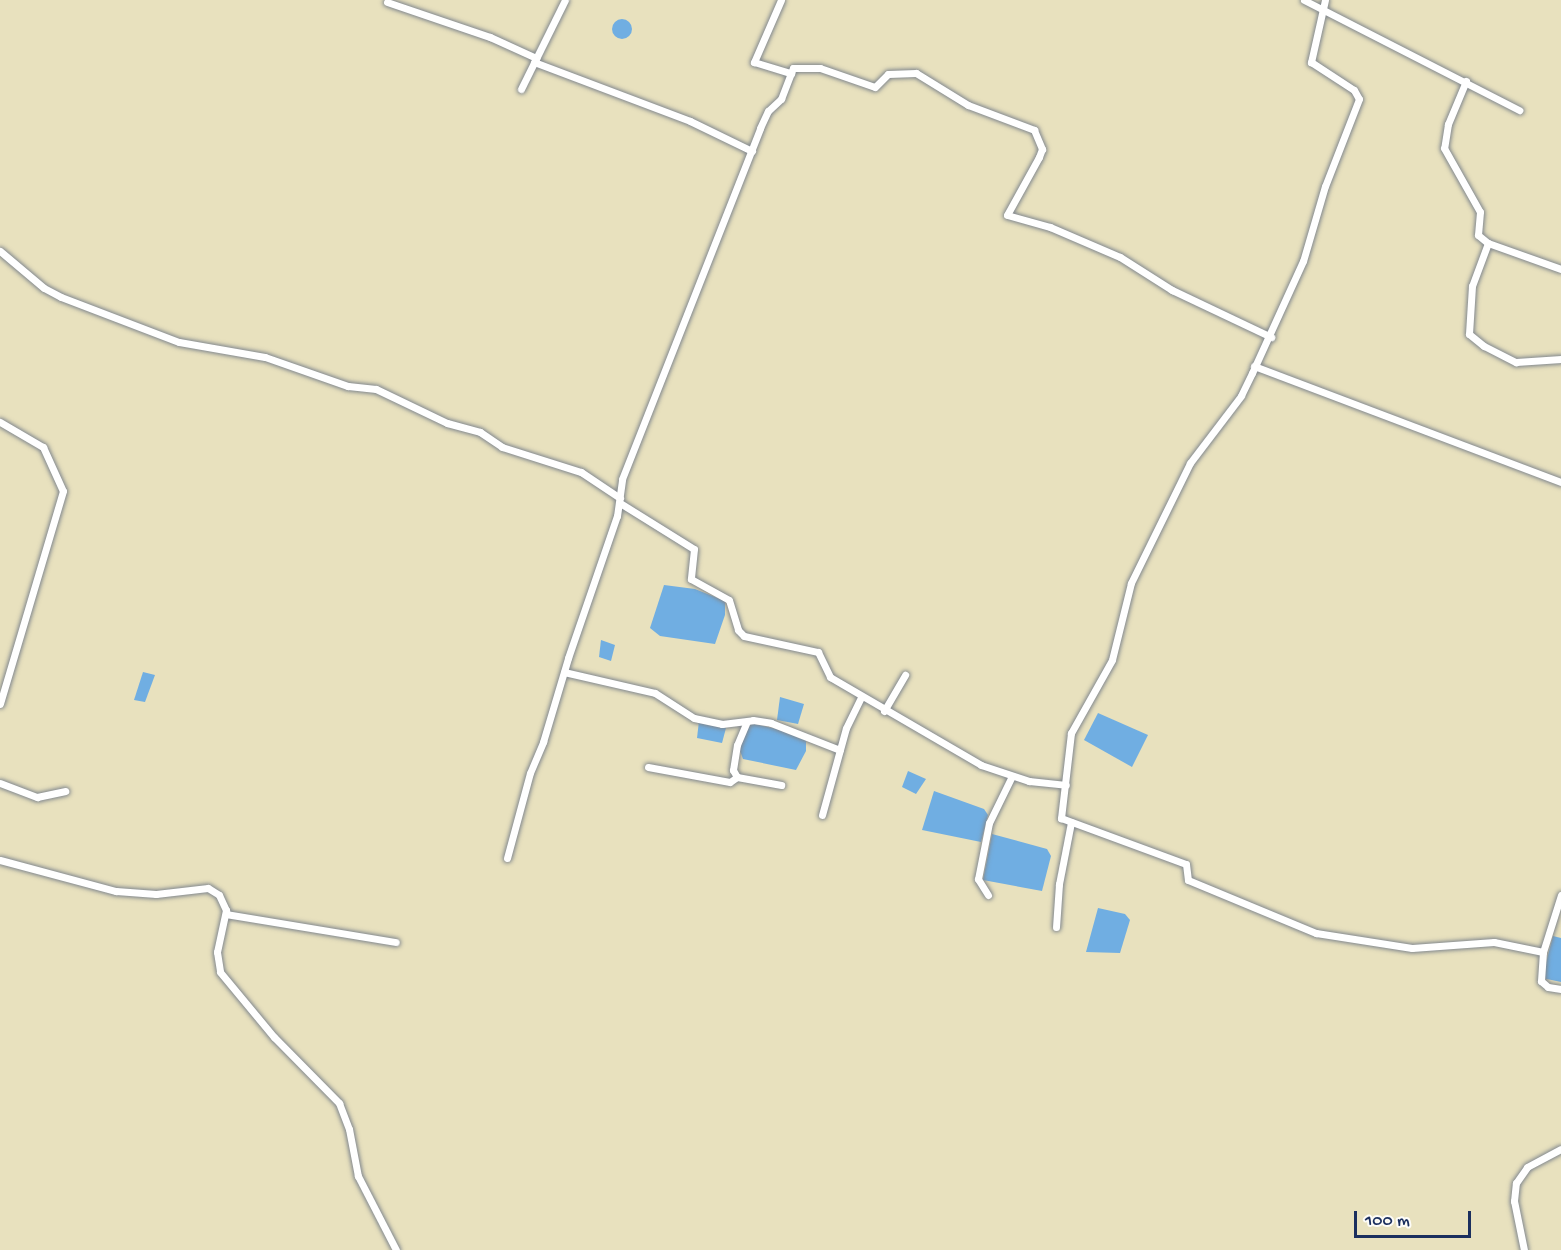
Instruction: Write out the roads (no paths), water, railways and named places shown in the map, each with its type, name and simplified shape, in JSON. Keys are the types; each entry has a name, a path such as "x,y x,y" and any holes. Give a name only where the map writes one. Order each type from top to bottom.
{"street":[{"path":"521,89 565,0"},
{"path":"781,0 754,62 791,74"},
{"path":"1304,0 1519,110"},
{"path":"1325,0 1311,62 1354,90 1359,99 1325,186 1303,261 1269,336 1240,396 1190,464 1139,566 1112,660 1071,733 1061,818 1186,864 1188,880 1316,933 1412,948 1494,942 1543,952"},
{"path":"387,2 490,37 535,60 690,121 752,151"},
{"path":"507,858 530,773 543,742 620,500 622,479 768,111 781,99 793,68 820,68 875,87 888,74 916,74 968,105 1034,130 1042,148 1007,215 1050,226 1120,257 1172,290 1269,336"},
{"path":"1466,81 1448,124 1444,148 1450,164 1470,189 1471,199 1480,212 1478,235 1488,243 1561,268"},
{"path":"1488,243 1472,286 1469,334 1484,346 1524,364 1561,360"},
{"path":"0,250 44,288 61,297 179,342 265,357 348,386 376,389 447,423 480,432 502,447 581,472 694,549 691,579 729,600 738,630 744,636 815,650 822,656 826,674 884,711 981,765 1012,776 1066,785"},
{"path":"1254,366 1561,482"},
{"path":"0,422 43,447 63,496 0,704"},
{"path":"564,672 655,693 694,718 722,724 747,722 779,725 840,750"},
{"path":"884,711 905,675"},
{"path":"822,815 840,750 861,696"},
{"path":"736,777 733,770 737,745 747,722"},
{"path":"648,767 730,782 736,777 781,785"},
{"path":"988,895 978,879 989,823 1012,776"},
{"path":"0,783 37,797 65,792"},
{"path":"1056,927 1059,884 1071,822"},
{"path":"0,860 116,891 156,894 208,888 219,895 226,914 217,952 220,972 274,1037 339,1104 349,1129 358,1176 396,1250"},
{"path":"1561,895 1543,952 1541,981 1548,987 1561,989"},
{"path":"226,914 396,942"},
{"path":"1524,1250 1514,1201 1516,1183 1527,1167 1561,1149"}],"water":[{"path":"622,19 629,22 632,29 629,36 622,39 615,36 612,29 615,22"},
{"path":"664,585 695,589 725,601 725,615 715,644 660,636 650,628"},
{"path":"601,640 615,645 611,661 599,657"},
{"path":"143,672 155,675 145,702 134,700"},
{"path":"780,697 804,704 798,724 777,720"},
{"path":"1098,713 1148,735 1132,767 1084,740"},
{"path":"699,721 726,728 722,743 697,738"},
{"path":"750,723 800,734 806,740 806,751 796,770 743,759 739,748"},
{"path":"908,771 926,779 916,794 902,787"},
{"path":"934,791 984,809 988,815 981,842 922,830"},
{"path":"992,834 1047,849 1051,856 1042,891 983,880"},
{"path":"1098,908 1125,914 1130,920 1120,953 1086,952"},
{"path":"1553,936 1561,938 1561,982 1542,978"}]}
